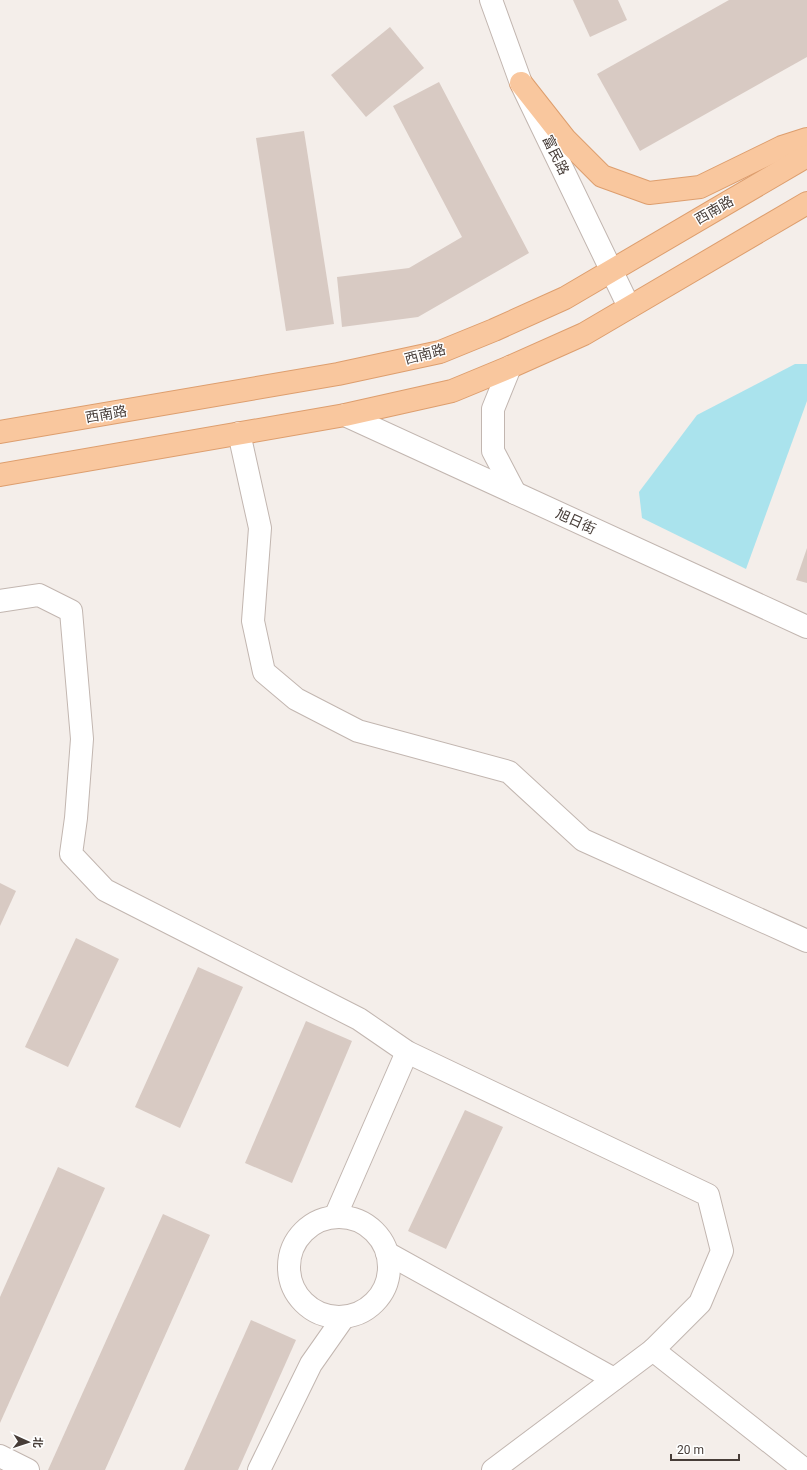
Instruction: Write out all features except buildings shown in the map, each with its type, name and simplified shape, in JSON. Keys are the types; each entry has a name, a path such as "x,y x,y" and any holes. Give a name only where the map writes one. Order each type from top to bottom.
{"main road":[{"path":"521,83 565,140 602,176 649,193 700,187 782,147 807,139"},
{"name":"西南路","path":"0,432 338,374 440,352 494,330 565,298 807,156"},
{"path":"0,475 345,415 452,392 510,368 584,334 807,203"}],"street":[{"name":"富民路","path":"491,0 521,83 629,307"},
{"path":"510,368 492,409 493,451 515,493"},
{"name":"旭日街","path":"345,415 807,627"},
{"path":"239,433 260,528 254,621 264,672 296,699 358,731 509,772 583,840 807,940"},
{"path":"0,601 39,595 71,611 82,739 76,818 71,854 105,890 359,1019 407,1052 708,1195 722,1251 700,1303 653,1350 493,1470"},
{"path":"334,1216 407,1052"},
{"path":"334,1216 352,1218 368,1225 380,1238 387,1253 389,1270 384,1287 375,1302 361,1312 344,1317 329,1316 314,1310 302,1300 293,1287 289,1272 290,1256 296,1241 306,1229 320,1220 334,1216"},
{"path":"387,1253 614,1380"},
{"path":"258,1470 311,1364 344,1317"},
{"path":"653,1350 805,1470"},
{"path":"0,1456 28,1470"}],"water":[{"path":"795,364 807,364 807,401 746,569 642,518 639,492 697,415"}]}
